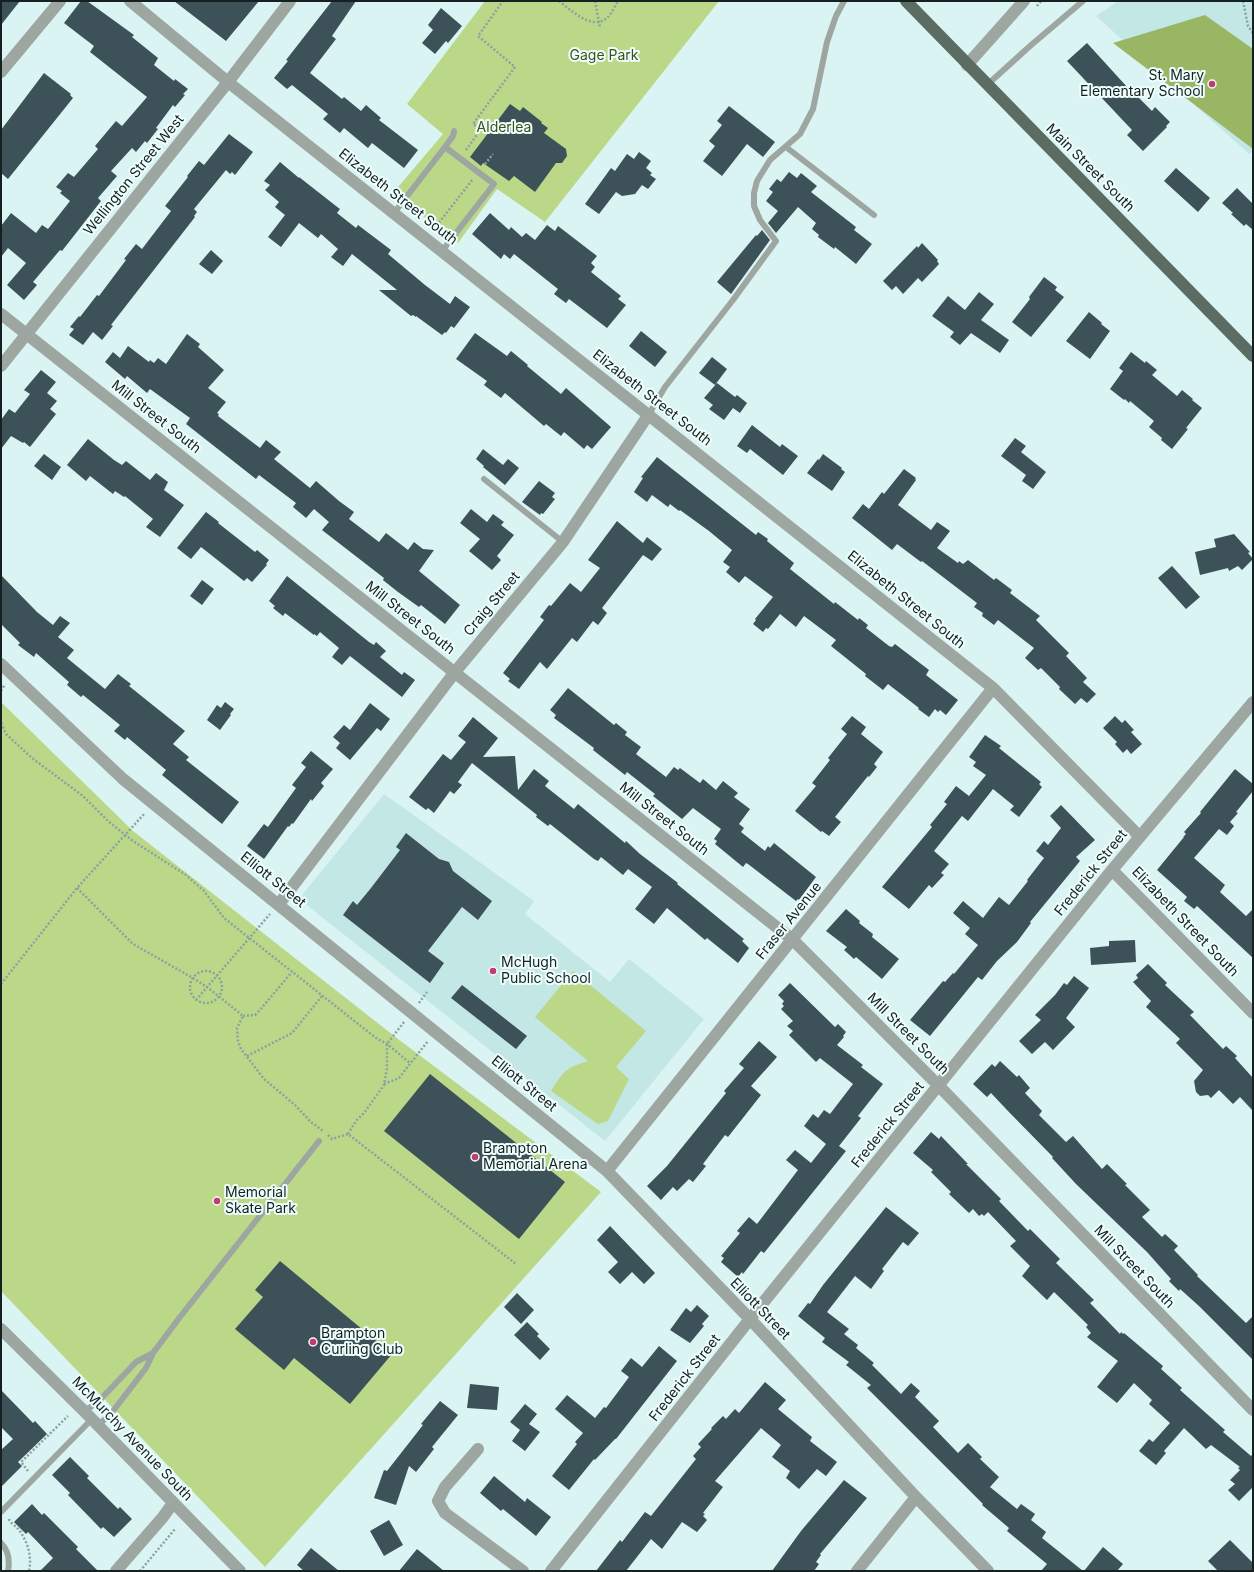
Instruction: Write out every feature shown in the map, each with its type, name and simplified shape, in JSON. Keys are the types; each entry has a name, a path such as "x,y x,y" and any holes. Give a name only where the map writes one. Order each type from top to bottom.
{"main road":[{"name":"Main Street South","path":"906,1 1253,356"}],"street":[{"path":"1,72 60,1"},
{"name":"Elizabeth Street South","path":"130,1 228,82 993,688 1140,838"},
{"name":"Wellington Street West","path":"1,366 228,82 290,1"},
{"path":"967,65 1024,1"},
{"name":"Mill Street South","path":"1,314 793,940 939,1086 1253,1410"},
{"name":"Craig Street","path":"279,904 455,672 563,542 649,414"},
{"name":"Elliott Street","path":"1,664 123,779 607,1171 750,1319 916,1497 988,1571"},
{"name":"Fraser Avenue","path":"607,1171 993,688"},
{"name":"Frederick Street","path":"551,1571 750,1319 1112,870 1253,702"},
{"name":"Elizabeth Street South","path":"1112,870 1253,1013"},
{"name":"McMurchy Avenue South","path":"1,1329 91,1418 240,1571"},
{"path":"478,1448 445,1487 438,1501 445,1513 523,1571"},
{"path":"857,1571 916,1497"},
{"path":"116,1571 163,1517 173,1503"}],"lane":[{"path":"649,414 665,387 733,300 776,241 760,220 754,206 754,193 757,181 770,160 800,134 813,109 827,42 836,16 844,1"},
{"path":"987,85 1083,1"},
{"path":"394,213 445,148 453,136 454,131"},
{"path":"786,147 874,215"},
{"path":"442,251 494,184 445,148"},
{"path":"484,479 563,542"},
{"path":"91,1418 110,1415 146,1368 153,1353 180,1317 319,1142"},
{"path":"1,1512 91,1418 97,1403 136,1362 153,1353"},
{"path":"1,1543 8,1552 10,1562 8,1571"}],"path":[{"path":"460,158 481,129 473,124 515,67 478,36 503,1"},
{"path":"559,1 586,20 599,22 607,18 618,1"},
{"path":"595,1 600,28"},
{"path":"1243,1 1248,26 1253,34"},
{"path":"425,238 493,154"},
{"path":"1,723 6,734 32,758 83,796 109,822 126,834 133,842 186,875 204,891 224,918 322,996 410,1063"},
{"path":"1,984 77,888 154,803"},
{"path":"77,888 133,944 207,987 243,1016 255,1015 260,1011 292,972"},
{"path":"196,1000 279,904"},
{"path":"204,971 211,972 217,976 221,982 222,990 219,997 208,1003 202,1003 196,1000 190,990 192,978 198,973 204,971"},
{"path":"243,1016 238,1028 238,1042 241,1049 264,1079 332,1139 348,1134 356,1121 364,1113 384,1085 387,1068 387,1044 427,992"},
{"path":"247,1056 292,1033 322,996"},
{"path":"384,1085 399,1078 436,1031"},
{"path":"348,1134 516,1264"},
{"path":"24,1475 28,1470 21,1462 68,1416"},
{"path":"14,1514 8,1520 19,1530 26,1542 30,1556 29,1571"},
{"path":"140,1571 175,1529"}],"shaded area":[{"name":"St. Mary Elementary School","path":"1118,1 1253,1 1253,151 1249,154 1096,16"},
{"name":"McHugh Public School","path":"384,794 534,901 525,914 610,982 629,959 704,1019 605,1141 299,899"}],"green space":[{"path":"485,1 719,1 545,222 497,189 458,243 393,193 443,134 407,104"},
{"name":"St. Mary Elementary School","path":"1205,15 1253,49 1253,149 1113,43"},
{"path":"1,702 133,831 398,1039 601,1192 265,1567 1,1291"},
{"path":"573,971 646,1031 616,1067 629,1079 608,1121 598,1124 551,1091 559,1078 566,1071 588,1061 535,1017"}],"building":[{"path":"1,1 20,1 1,25"},
{"path":"81,1 87,1 134,35 132,37 158,58 154,65 174,81 175,79 188,89 175,107 173,105 147,143 145,141 136,152 132,148 111,171 117,176 98,198 101,201 62,251 60,250 33,282 37,285 24,300 7,285 26,263 8,248 1,257 1,226 11,213 36,233 42,225 48,229 70,201 60,193 62,191 56,187 68,173 74,177 98,149 95,146 116,121 122,126 147,97 90,52 94,46 64,23"},
{"path":"174,1 259,1 226,41"},
{"path":"332,1 356,1 332,36 336,39 310,73 342,99 344,97 361,111 366,105 381,118 379,120 418,150 404,168 372,143 368,148 344,128 340,133 323,119 328,114 292,85 287,89 274,78 288,61 286,60"},
{"path":"441,8 462,26 448,43 446,41 435,54 422,43 433,30 428,25"},
{"path":"1087,43 1128,88 1152,111 1155,107 1170,122 1166,126 1167,127 1143,151 1127,135 1132,130 1067,61"},
{"path":"44,73 71,94 70,95 73,98 8,179 1,173 1,130"},
{"path":"510,104 520,111 523,107 542,122 541,123 548,128 544,133 566,149 567,156 562,163 556,163 535,192 514,176 509,181 483,163 481,166 470,157"},
{"path":"729,106 775,142 763,157 747,144 722,176 703,161 715,146 709,141 722,125 717,121"},
{"path":"229,134 253,152 235,175 232,172 230,174 226,170 194,209 197,212 194,216 195,217 111,325 113,326 102,340 93,332 83,345 69,335 74,329 70,327 97,295 99,296 136,244 142,249 171,211 165,206 188,177 187,176 199,161 204,165"},
{"path":"639,152 651,161 646,168 652,173 650,175 656,179 648,189 642,185 635,194 622,196 616,192 599,214 585,204 611,168 615,171 627,154 634,159"},
{"path":"280,162 340,209 337,213 356,228 358,225 391,250 388,254 425,285 450,304 455,296 470,307 454,328 451,326 446,333 445,332 442,335 416,316 411,316 379,290 397,290 352,254 343,266 331,257 338,249 321,234 318,238 299,223 281,247 268,237 285,215 275,207 279,202 265,190 270,185 264,181"},
{"path":"1176,168 1210,198 1198,212 1164,181"},
{"path":"789,172 797,178 801,173 817,186 811,192 856,227 854,230 872,244 856,264 835,247 834,249 818,237 819,235 812,229 816,223 798,207 776,233 768,223 778,211 766,201 773,192 769,189 777,179 781,182"},
{"path":"1237,188 1253,204 1253,230 1246,224 1244,226 1222,203"},
{"path":"490,213 509,230 511,227 522,237 526,233 535,240 547,225 555,231 558,226 597,256 591,263 595,267 591,272 621,296 618,299 626,305 607,328 569,299 566,303 554,294 558,289 514,254 510,259 504,254 501,259 472,234"},
{"path":"762,230 770,240 731,294 717,282 756,235 757,236"},
{"path":"922,243 938,260 937,261 939,264 922,282 918,278 903,294 896,286 892,290 883,281 917,246 918,248"},
{"path":"211,250 223,261 212,274 199,264"},
{"path":"1044,277 1057,287 1055,290 1064,297 1031,337 1012,322 1030,299 1029,297"},
{"path":"979,292 994,304 981,320 1009,340 1000,353 971,333 960,345 950,337 954,332 932,316 948,296 965,310"},
{"path":"1089,312 1110,331 1090,359 1066,341"},
{"path":"641,331 667,352 655,367 629,346"},
{"path":"475,333 507,356 511,351 561,394 566,388 611,427 592,449 587,445 584,449 564,432 561,436 546,424 544,426 505,393 501,398 484,385 487,381 456,359"},
{"path":"187,334 200,344 198,347 224,370 208,388 226,402 217,413 219,414 218,416 260,448 266,440 281,452 274,459 310,488 316,481 354,512 349,519 379,542 386,533 408,550 414,542 423,549 434,550 419,571 460,605 445,624 421,605 419,607 398,592 383,580 384,578 322,530 329,522 314,509 306,518 293,507 296,503 259,475 256,479 186,424 190,418 150,389 147,393 127,376 125,379 105,362 113,352 120,358 128,346 149,362 150,360 154,363 158,358 166,364"},
{"path":"1131,352 1157,370 1152,375 1177,396 1182,390 1202,408 1172,449 1149,427 1154,421 1130,401 1129,403 1110,389 1123,371 1119,368"},
{"path":"712,357 727,369 715,385 699,373"},
{"path":"41,370 56,382 47,393 57,401 50,409 56,414 30,447 24,442 23,443 11,436 1,449 1,420 9,409 15,413 30,394 24,390"},
{"path":"717,383 735,397 737,395 747,403 740,413 733,408 724,420 709,409 713,405 704,398"},
{"path":"752,425 780,447 782,444 798,456 783,475 750,449 747,453 737,446"},
{"path":"1015,438 1026,446 1021,452 1046,472 1033,489 1022,481 1026,475 1001,456"},
{"path":"88,439 122,465 126,461 150,480 156,473 168,482 164,490 184,505 160,537 146,527 153,519 125,496 124,497 115,491 113,494 90,476 86,481 67,465"},
{"path":"483,449 503,465 508,459 519,468 505,485 483,467 484,466 476,459"},
{"path":"44,454 61,467 52,480 34,466"},
{"path":"823,454 845,472 832,491 807,473"},
{"path":"657,457 756,535 758,532 768,539 767,541 794,563 790,569 834,604 835,602 858,620 859,618 868,625 866,628 889,646 892,647 895,644 929,670 926,675 958,700 946,715 940,710 938,712 935,709 929,717 888,684 883,690 865,676 866,674 831,646 836,640 804,616 796,627 780,614 768,629 766,628 763,632 753,624 756,620 755,619 773,597 745,576 739,583 726,572 730,567 723,562 732,550 709,531 670,504 668,507 652,495 647,502 634,492 643,478 641,477"},
{"path":"904,469 916,478 916,480 898,505 931,530 937,522 950,531 937,548 958,563 959,561 963,564 968,560 994,580 996,578 1012,590 1010,593 1040,616 1036,620 1069,653 1066,656 1087,678 1083,682 1096,694 1087,703 1081,698 1075,704 1059,689 1060,687 1041,668 1038,670 1025,658 1034,648 998,620 994,625 982,616 983,613 974,607 977,603 897,544 892,550 852,518 863,504 869,509 882,492 884,494"},
{"path":"539,481 555,493 552,497 555,499 543,514 541,513 540,515 522,502"},
{"path":"471,509 487,522 493,514 504,522 501,525 514,535 497,556 501,560 492,570 469,551 480,539 460,523"},
{"path":"206,512 255,552 257,550 269,560 266,564 267,565 252,582 247,578 244,581 201,547 191,559 177,548"},
{"path":"617,521 643,543 647,537 662,549 652,561 643,555 602,608 607,613 598,625 593,621 577,642 572,638 547,669 540,662 519,689 508,681 510,679 503,673 544,620 540,617 549,605 551,606 570,583 581,592 600,568 588,560"},
{"path":"1234,534 1250,552 1248,553 1253,559 1242,570 1238,566 1229,571 1228,568 1200,575 1195,552 1216,547 1214,539"},
{"path":"1172,566 1200,597 1186,609 1158,578"},
{"path":"1,575 37,612 53,625 60,616 70,623 58,637 74,650 67,658 105,689 118,674 131,684 129,686 185,731 173,744 189,757 186,760 239,802 222,824 162,775 166,770 127,737 125,740 114,731 120,725 83,695 81,697 67,685 69,682 36,653 34,657 18,645 20,643 1,624"},
{"path":"287,576 369,642 374,645 376,642 386,651 380,657 402,675 404,672 415,680 402,697 350,656 342,665 332,657 339,648 320,632 317,636 314,635 285,613 283,616 273,608 275,606 269,601"},
{"path":"202,580 214,589 202,605 190,596"},
{"path":"568,688 614,725 616,723 627,732 625,735 641,747 636,754 666,777 674,767 678,770 680,768 700,783 703,779 716,790 723,781 738,793 734,797 750,809 739,824 744,828 741,832 765,851 768,846 770,848 774,843 816,877 799,900 798,899 796,901 748,864 746,863 743,867 715,844 717,841 714,839 721,829 693,808 682,819 653,796 655,794 627,772 625,775 593,750 594,748 554,718 556,715 550,710"},
{"path":"225,702 234,709 220,730 207,720 217,705 221,708"},
{"path":"370,703 390,719 381,731 377,728 350,760 336,748 340,743 333,737 344,725 350,730"},
{"path":"852,716 866,727 861,734 883,752 874,764 877,767 835,817 841,822 829,836 822,831 821,832 795,811 816,786 812,783 830,760 828,758 847,734 841,729"},
{"path":"1115,716 1122,723 1125,720 1134,730 1131,732 1142,744 1131,754 1127,749 1123,753 1115,744 1117,742 1103,728"},
{"path":"473,717 498,738 483,757 515,756 518,790 534,769 549,781 545,786 574,809 578,804 625,843 626,841 744,939 742,941 749,948 738,963 707,938 705,940 667,908 654,924 635,909 652,887 628,869 623,875 601,857 598,861 594,859 550,824 548,826 536,817 537,815 472,763 458,782 462,785 454,794 450,791 434,813 428,808 426,810 409,797 443,754 451,760 466,742 458,736"},
{"path":"985,735 1001,746 999,748 1041,782 1039,784 1042,787 1019,817 1010,810 1014,806 993,789 968,821 962,816 934,851 949,864 941,873 944,875 932,888 929,885 909,909 882,887 932,827 930,825 947,804 944,802 956,786 969,796 986,775 973,766 976,762 969,757"},
{"path":"311,751 333,769 321,783 324,786 312,801 311,799 293,824 292,823 289,827 288,826 264,859 247,846 264,824 268,827 296,788 292,785 306,767 301,763"},
{"path":"1235,769 1253,784 1253,791 1230,822 1234,826 1227,835 1219,829 1194,858 1225,885 1220,892 1246,916 1253,909 1253,958 1197,906 1194,909 1184,901 1187,897 1157,870 1184,837 1186,834 1184,832 1201,813 1200,812"},
{"path":"1061,805 1095,840 1076,857 1080,861 1030,922 1031,923 1017,942 997,961 982,980 978,977 930,1036 910,1020 943,981 945,982 953,973 954,974 978,945 965,934 970,928 953,913 963,901 983,918 999,897 1009,905 1044,858 1036,851 1044,841 1048,845 1061,828 1050,816"},
{"path":"406,833 439,859 449,862 453,871 492,901 478,920 462,907 428,951 444,963 430,983 343,915 353,901 357,905 371,888 400,850 396,847"},
{"path":"846,909 860,921 859,923 873,934 872,937 899,959 882,979 856,957 854,959 844,950 847,947 826,931"},
{"path":"1135,940 1136,962 1091,965 1090,948 1109,946 1109,941"},
{"path":"1148,964 1167,983 1165,985 1194,1012 1190,1015 1223,1049 1226,1046 1237,1056 1235,1058 1253,1078 1253,1111 1240,1097 1233,1104 1219,1090 1211,1098 1208,1095 1200,1096 1196,1092 1194,1081 1203,1070 1176,1043 1180,1039 1146,1007 1151,1001 1133,982 1138,978 1136,975"},
{"path":"1074,976 1089,988 1066,1018 1075,1027 1053,1050 1045,1042 1032,1054 1019,1041 1041,1020 1035,1015 1055,995 1064,983 1067,985"},
{"path":"790,983 835,1027 838,1024 846,1032 843,1036 844,1037 837,1045 863,1065 861,1067 883,1084 858,1116 861,1118 839,1146 846,1151 764,1253 761,1251 743,1274 742,1272 738,1277 721,1262 724,1258 721,1256 740,1233 737,1231 749,1217 757,1224 798,1170 786,1160 795,1150 811,1163 826,1144 804,1126 813,1114 818,1118 824,1110 830,1114 853,1084 820,1058 816,1062 789,1035 793,1031 787,1026 793,1021 781,1009 784,1006 782,1004 784,1001 778,995"},
{"path":"462,985 527,1036 516,1049 451,998"},
{"path":"759,1041 777,1057 751,1086 761,1095 728,1137 725,1135 703,1164 706,1166 693,1182 689,1179 677,1191 673,1187 661,1200 647,1186 667,1166 726,1093 724,1091 744,1068 739,1064"},
{"path":"1000,1061 1017,1077 1019,1075 1030,1088 1025,1093 1042,1111 1039,1115 1066,1142 1073,1136 1102,1169 1107,1164 1127,1184 1125,1185 1150,1210 1142,1217 1162,1237 1165,1234 1178,1246 1174,1250 1198,1275 1197,1276 1246,1323 1253,1316 1253,1360 1199,1306 1180,1289 1179,1291 1169,1281 1171,1279 1147,1252 1076,1184 1052,1158 1053,1157 991,1093 987,1097 973,1084 992,1064 995,1067"},
{"name":"Brampton Memorial Arena","path":"430,1074 565,1182 519,1239 384,1131"},
{"path":"931,1132 939,1139 941,1136 968,1164 966,1164 1001,1199 999,1201 1028,1231 1030,1229 1060,1259 1056,1263 1094,1300 1090,1303 1120,1334 1121,1332 1123,1334 1124,1333 1163,1366 1161,1369 1182,1388 1180,1390 1225,1430 1223,1432 1251,1456 1253,1454 1253,1487 1239,1501 1228,1490 1235,1484 1230,1480 1240,1470 1238,1468 1240,1467 1211,1445 1206,1449 1184,1428 1164,1451 1166,1453 1156,1465 1139,1451 1149,1439 1153,1442 1170,1423 1149,1404 1152,1400 1134,1383 1117,1403 1097,1387 1118,1361 1087,1337 1091,1333 1086,1327 1088,1325 1054,1292 1047,1300 1022,1276 1030,1266 1010,1246 1016,1241 988,1212 984,1216 982,1214 979,1216 973,1209 969,1213 949,1194 951,1192 931,1172 933,1170 913,1153"},
{"path":"886,1207 919,1233 908,1246 903,1242 882,1269 884,1271 871,1289 855,1276 827,1312 849,1329 844,1334 858,1345 856,1348 874,1363 872,1365 901,1394 911,1383 920,1391 915,1397 939,1421 933,1427 958,1453 968,1443 982,1457 980,1459 999,1477 990,1487 1017,1509 1021,1504 1035,1514 1031,1520 1046,1532 1042,1538 1083,1571 1041,1571 1047,1564 1007,1531 1009,1528 982,1505 983,1504 867,1388 871,1385 846,1365 849,1362 822,1342 825,1338 798,1316 808,1303 810,1304 823,1285"},
{"path":"610,1226 655,1273 644,1284 632,1272 620,1284 608,1272 618,1262 597,1240"},
{"name":"Brampton Curling Club","path":"280,1261 392,1354 350,1404 294,1358 284,1370 235,1329 263,1297 255,1290"},
{"path":"517,1293 534,1310 521,1324 504,1307"},
{"path":"697,1305 709,1316 702,1324 704,1326 690,1343 670,1330 686,1308 691,1312"},
{"path":"527,1322 539,1334 537,1336 550,1349 540,1360 514,1335"},
{"path":"659,1346 677,1361 616,1439 595,1460 594,1459 569,1490 552,1476 577,1444 575,1442 583,1433 555,1409 567,1395 595,1418 604,1407 606,1408 629,1377 621,1371 631,1358 642,1367"},
{"path":"765,1382 786,1400 778,1409 812,1437 810,1441 837,1462 826,1476 817,1469 799,1489 786,1478 790,1471 772,1457 781,1445 761,1428 715,1481 723,1487 703,1513 705,1514 703,1516 707,1520 697,1532 682,1522 662,1549 651,1539 626,1571 596,1571 620,1540 622,1542 645,1512 651,1516 696,1459 693,1456 701,1447 698,1444 712,1429 711,1428 723,1416 726,1419 735,1409 739,1413"},
{"path":"470,1384 499,1387 497,1410 467,1408"},
{"path":"1,1390 33,1423 35,1421 47,1434 18,1462 22,1466 1,1487 1,1450 13,1439 1,1427"},
{"path":"440,1401 458,1415 432,1447 434,1449 416,1472 409,1466 396,1505 374,1498 384,1470 387,1471 423,1425 421,1424"},
{"path":"525,1404 537,1414 529,1424 540,1432 525,1451 512,1441 520,1430 510,1422"},
{"path":"70,1457 89,1476 87,1478 118,1509 120,1507 132,1519 114,1537 103,1527 101,1529 68,1495 70,1493 52,1475"},
{"path":"494,1476 525,1502 527,1498 551,1517 536,1536 503,1509 501,1511 480,1493"},
{"path":"844,1480 867,1498 820,1554 821,1555 816,1562 819,1564 814,1571 772,1571 801,1531"},
{"path":"32,1504 42,1515 44,1513 78,1547 76,1549 98,1571 40,1571 53,1558 28,1532 26,1534 14,1522"},
{"path":"389,1520 403,1545 384,1556 370,1531"},
{"path":"1230,1540 1253,1563 1253,1571 1218,1571 1208,1561"},
{"path":"1103,1547 1123,1564 1117,1571 1084,1571"},
{"path":"311,1548 339,1571 304,1571 297,1565"},
{"path":"417,1549 444,1571 399,1571"}],"place":[{"name":"St. Mary Elementary School","path":"1212,84"},
{"name":"McHugh Public School","path":"493,971"},
{"name":"Brampton Memorial Arena","path":"475,1157"},
{"name":"Memorial Skate Park","path":"217,1201"},
{"name":"Brampton Curling Club","path":"313,1342"}],"park label":[{"name":"Gage Park","path":"604,56"},
{"name":"Alderlea","path":"504,128"}]}
